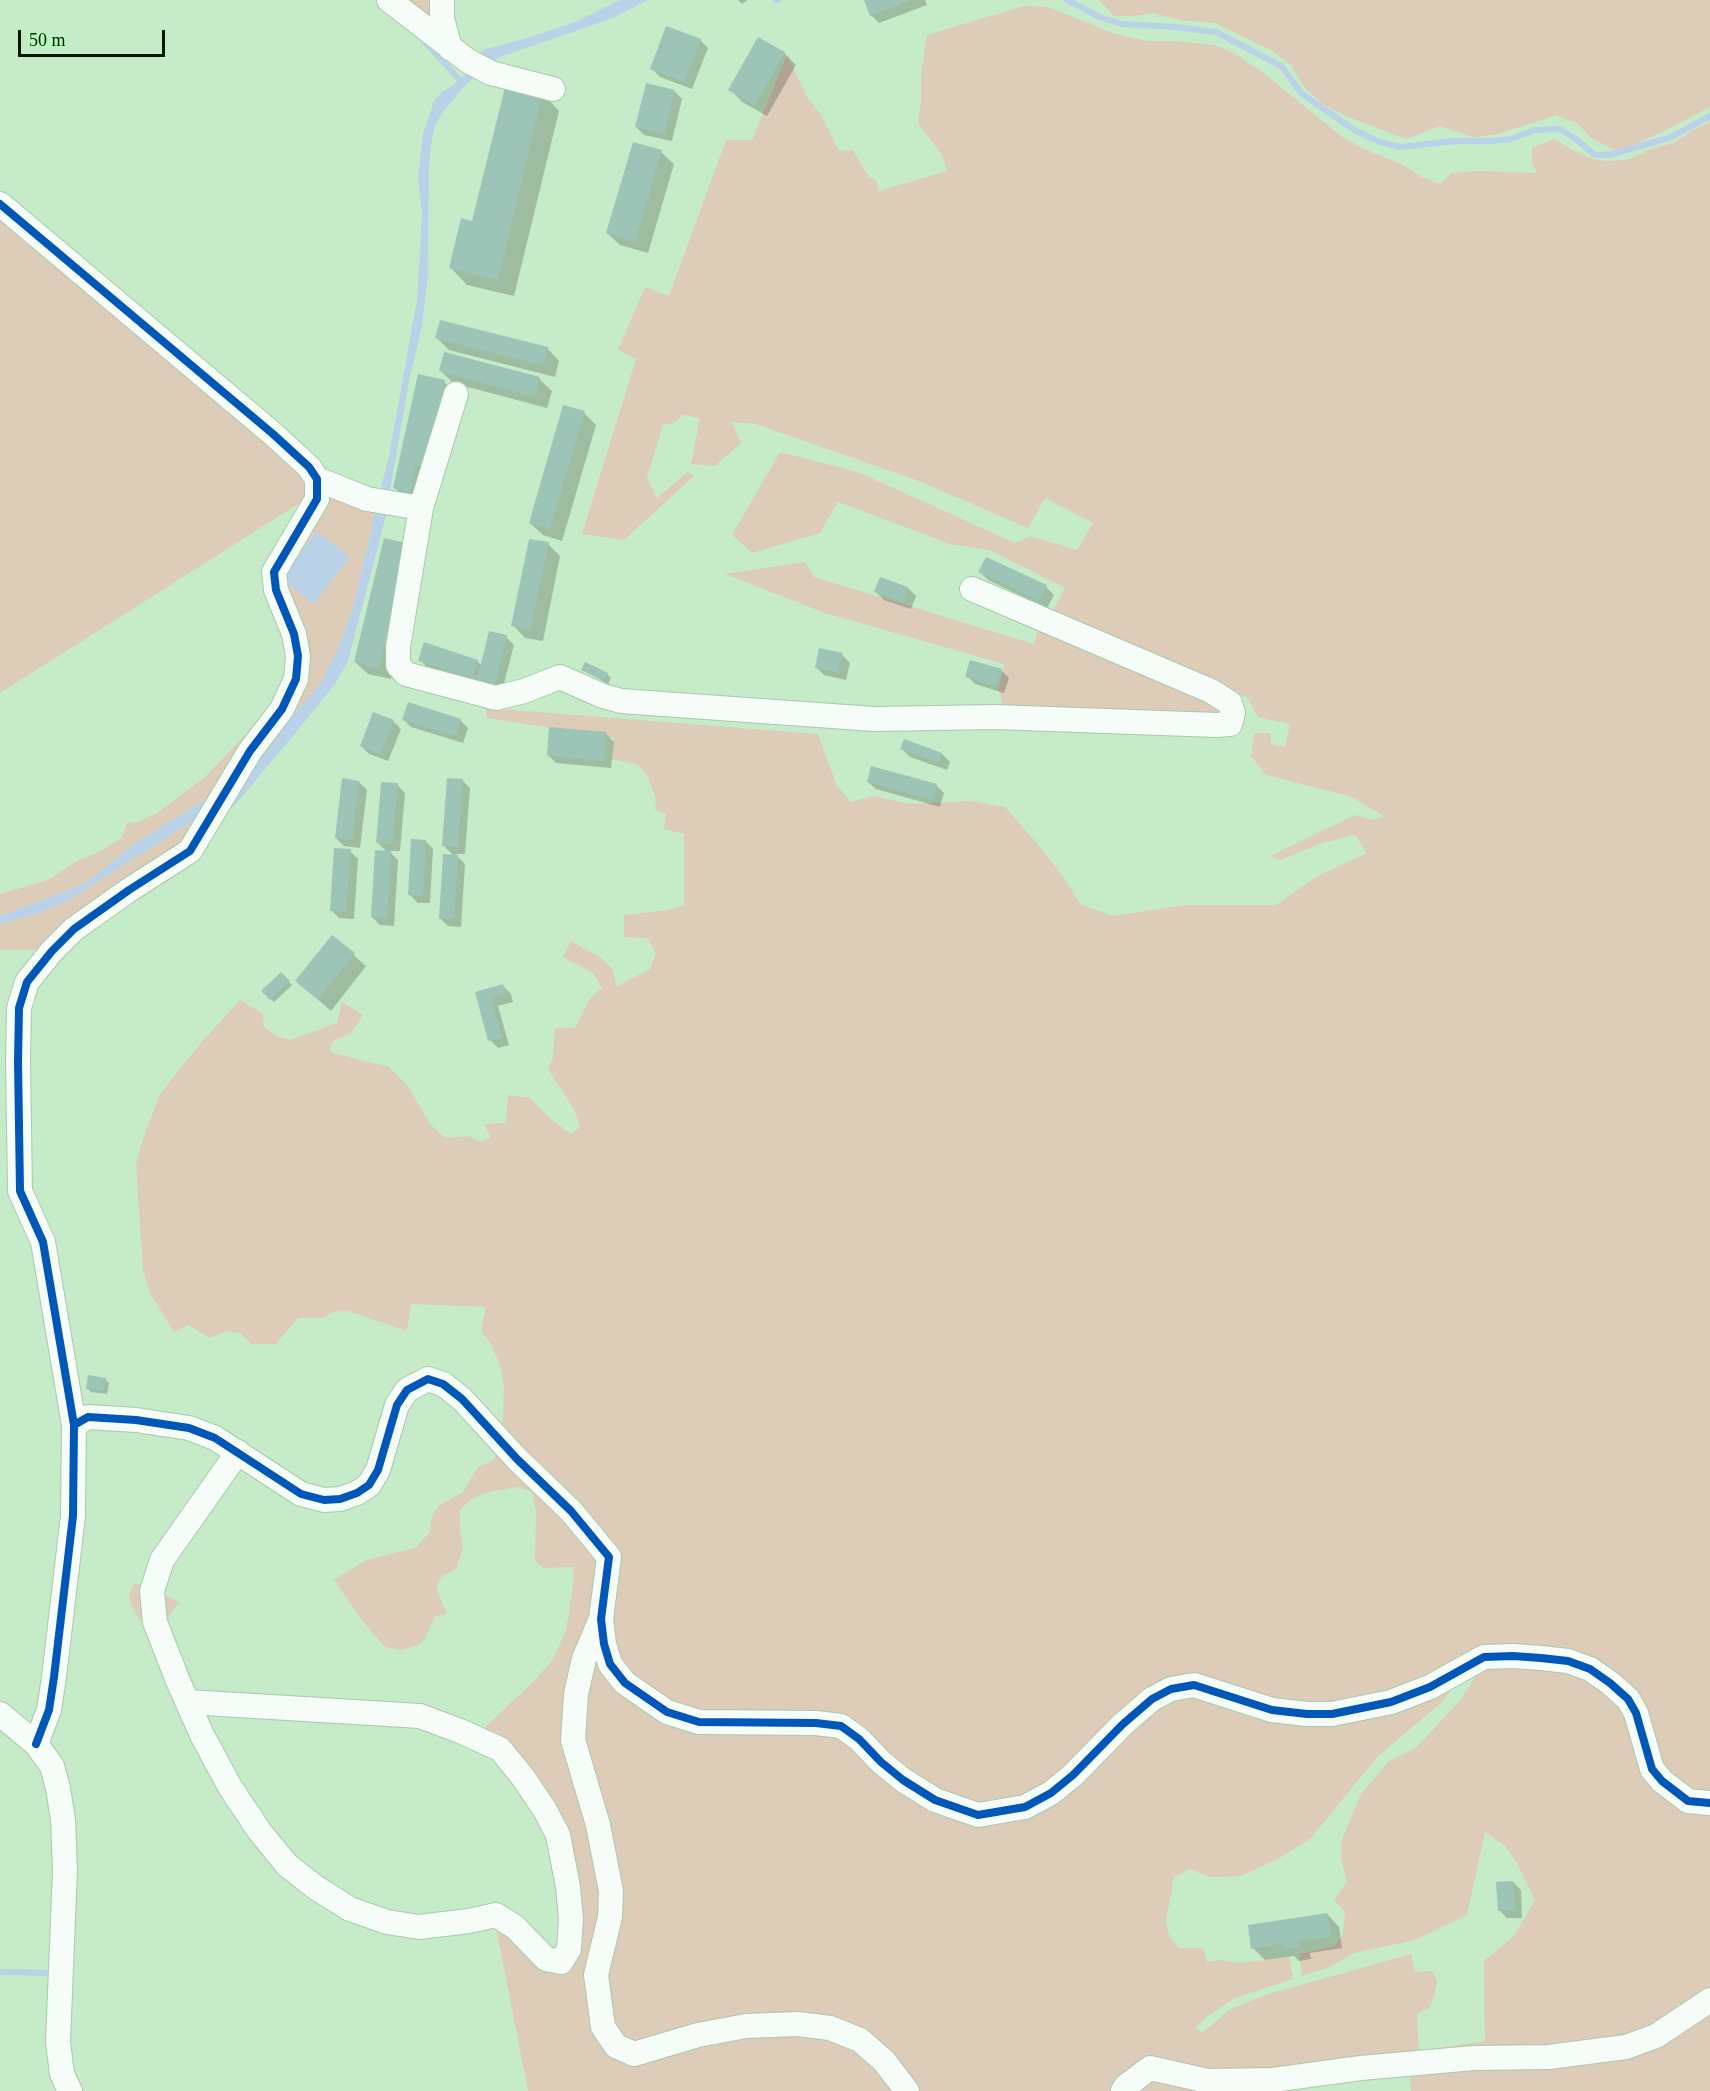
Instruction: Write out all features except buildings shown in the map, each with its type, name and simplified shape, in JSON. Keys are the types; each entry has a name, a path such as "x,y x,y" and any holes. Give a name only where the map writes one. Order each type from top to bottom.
{"street":[{"path":"389,0 459,55 491,73 553,88"},
{"path":"442,0 442,18 459,55"},
{"path":"0,204 273,434 309,467 317,479 367,499 412,507"},
{"path":"456,394 412,507 398,647 398,665 406,674 496,698 524,691 560,677 603,696 621,701 874,719 995,717 1230,724 1233,713 1230,703 1211,691 972,589"},
{"path":"36,1743 49,1710 54,1677 73,1516 74,1425 43,1242 20,1191 18,1062 20,1008 27,982 52,951 74,929 190,851 250,751 286,702 296,679 298,656 294,634 276,590 274,572 316,499 317,479"},
{"path":"74,1425 88,1417 136,1420 189,1428 215,1438 301,1494 324,1500 340,1499 357,1493 369,1485 378,1470 397,1405 406,1390 428,1379 443,1384 462,1399 571,1511 609,1557 601,1619 604,1644 610,1664 625,1683 667,1712 699,1722 816,1723 841,1726 859,1739 881,1762 903,1780 935,1800 978,1815 1025,1807 1051,1793 1073,1775 1123,1724 1152,1699 1171,1689 1194,1685 1272,1710 1332,1714 1391,1702 1430,1687 1484,1657 1513,1656 1568,1661 1590,1669 1610,1683 1628,1699 1636,1713 1652,1768 1662,1781 1688,1801 1710,1803"},
{"path":"188,1702 420,1716 500,1749 545,1810 558,1835 568,1887 571,1919 569,1949 561,1962 546,1959 515,1928 496,1915 419,1927 387,1922 350,1909 315,1887 287,1865 260,1832 230,1787 202,1735 188,1702 155,1622 152,1591 162,1560 238,1452"},
{"path":"601,1619 584,1659 576,1694 573,1740 598,1825 611,1891 610,1917 596,1975 603,2027 616,2046 634,2054 699,2035 746,2026 798,2024 830,2028 860,2040 884,2061 907,2091"},
{"path":"0,1714 36,1743 52,1766 58,1788 63,1820 65,1870 58,2042 62,2074 70,2091"},
{"path":"1123,2091 1126,2086 1150,2068 1208,2081 1274,2080 1361,2068 1474,2058 1549,2057 1626,2047 1656,2036 1710,2000"}],"shaded area":[{"path":"404,0 436,0 436,25"},
{"path":"1099,0 1710,0 1710,107 1631,146 1615,150 1591,138 1578,124 1556,115 1498,134 1474,137 1439,126 1406,139 1348,117 1323,104 1304,87 1291,65 1271,50 1215,23 1180,20 1153,13 1114,16"},
{"path":"1024,6 1048,7 1115,34 1147,41 1215,45 1236,54 1266,75 1341,136 1440,184 1452,173 1476,171 1537,173 1532,163 1532,148 1554,139 1593,159 1626,160 1651,149 1676,142 1710,122 1710,1799 1665,1778 1640,1711 1541,1654 1428,1683 1307,1710 1194,1681 1049,1790 979,1811 937,1797 862,1736 699,1718 646,1695 608,1644 613,1556 499,1434 503,1421 504,1386 500,1365 491,1344 481,1331 486,1307 411,1304 407,1331 348,1311 333,1312 322,1318 298,1318 276,1344 252,1344 240,1333 226,1331 209,1338 189,1325 174,1332 149,1291 143,1269 136,1164 144,1136 160,1094 199,1045 240,1000 263,1014 264,1027 276,1036 290,1040 337,1023 342,1002 363,1015 352,1032 332,1042 330,1052 388,1066 407,1085 431,1125 445,1138 469,1136 481,1142 491,1137 484,1124 506,1123 508,1095 530,1098 553,1121 571,1134 580,1127 574,1109 548,1069 553,1057 555,1028 575,1028 590,998 602,988 593,973 563,957 571,941 600,957 612,968 617,986 650,969 656,953 648,938 624,937 624,915 668,910 684,905 684,834 664,829 666,814 655,810 656,799 647,775 639,765 612,759 614,738 487,718 486,708 818,734 837,786 851,802 874,796 909,804 970,801 1005,807 1065,879 1080,904 1112,916 1185,905 1276,905 1316,877 1367,853 1355,835 1319,844 1281,860 1270,856 1355,815 1374,820 1384,816 1349,796 1266,775 1251,756 1254,733 1271,733 1271,744 1285,747 1290,724 1258,717 1248,698 1185,667 1050,616 1065,588 989,550 950,544 838,502 820,533 752,553 732,535 780,452 858,472 1015,543 1030,536 1077,550 1093,523 1045,498 1028,528 919,481 756,424 732,422 741,443 715,466 691,464 700,418 683,415 674,423 663,425 647,478 657,498 687,472 694,476 624,540 582,534 636,359 618,350 645,287 669,296 726,140 752,140 787,55 808,99 820,113 839,151 853,150 868,176 876,180 879,191 947,171 942,155 918,123 921,75 927,35"},
{"path":"0,209 300,464 314,494 0,693"},
{"path":"328,496 376,510 352,611 321,683 256,758 306,639 303,624 280,575"},
{"path":"805,562 814,577 1034,644 1040,624 1222,706 1219,715 1003,710 999,689 1004,664 825,613 725,574"},
{"path":"278,708 211,796 137,842 84,884 0,916 0,894 48,880 77,861 105,849 122,837 127,823 138,822 157,813 205,777 245,735"},
{"path":"208,811 186,850 41,950 0,950 0,924 41,912 69,900"},
{"path":"499,1446 604,1558 601,1580 578,1657 580,1788 604,1917 612,2050 798,2030 857,2045 900,2091 528,2091 495,1922 564,1970 564,1833 479,1733 536,1679 553,1659 566,1630 574,1567 543,1568 535,1561 536,1511 532,1492 519,1487 489,1492 470,1500 460,1510 463,1548 456,1569 441,1577 436,1588 447,1614 435,1616 425,1639 418,1645 402,1650 385,1647 364,1623 334,1580 366,1560 415,1548 430,1532 432,1517 438,1506 463,1492 478,1467 492,1461 497,1455"},
{"path":"134,1584 148,1585 149,1623 139,1619 131,1604 129,1594"},
{"path":"159,1592 179,1602 169,1616 162,1620"},
{"path":"596,1651 641,1702 839,1730 933,1804 1026,1811 1126,1727 1193,1690 1271,1714 1461,1676 1441,1703 1377,1757 1311,1838 1278,1859 1241,1876 1210,1877 1189,1869 1174,1877 1166,1921 1169,1936 1179,1948 1203,1948 1207,1962 1220,1960 1239,1963 1289,1957 1293,1979 1235,1998 1195,2027 1202,2033 1229,2010 1265,1995 1411,1954 1415,1972 1432,1971 1437,1980 1429,2008 1417,2014 1419,2051 1485,2041 1484,1961 1514,1936 1535,1900 1517,1863 1505,1846 1485,1832 1467,1915 1415,1940 1354,1953 1330,1967 1302,1976 1299,1954 1335,1946 1343,1934 1345,1912 1334,1900 1347,1882 1341,1858 1342,1839 1361,1794 1388,1762 1417,1747 1461,1699 1485,1661 1566,1665 1624,1702 1642,1750 1710,1807 1710,1996 1655,2033 1360,2066 1180,2072 1120,2091 910,2091 831,2025 635,2051 605,2026 605,1946 579,1694"},
{"path":"1710,2007 1710,2091 1411,2091 1409,2070 1549,2063"},
{"path":"1151,2074 1264,2091 1130,2091"}],"water":[{"path":"620,0 648,0 613,18 500,57 488,66 474,59 483,50 575,22"},
{"path":"470,70 476,76 466,84 435,125 429,164 428,276 422,326 409,381 389,497 379,495 388,461 417,300 422,214 418,177 423,134 434,101"},
{"path":"376,510 387,512 348,661 335,684 235,805 208,811 69,900 41,912 0,924 0,916 84,884 137,842 211,796 290,718 321,683 341,641 352,611"},
{"path":"317,531 350,557 313,604 282,579"}],"waterway":[{"path":"1067,0 1100,17 1121,24 1216,32 1281,66 1302,94 1356,131 1380,142 1400,147 1455,141 1494,141 1511,139 1535,130 1560,129 1595,155 1610,155 1671,137 1710,116"},
{"path":"423,40 459,79"},
{"path":"0,1972 51,1973"}],"cycle path":[{"path":"0,204 273,434 309,467 317,479 317,499 274,572 276,590 294,634 298,656 296,679 282,709 250,751 190,851 74,929 52,951 27,982 19,1008 20,1191 43,1242 74,1425"},
{"path":"36,1744 49,1710 54,1677 73,1516 74,1425 88,1417 136,1420 189,1428 215,1438 301,1494 324,1500 340,1499 357,1493 369,1485 378,1470 397,1405 407,1390 428,1379 443,1384 462,1399 517,1459 571,1511 609,1557 601,1619 604,1644 610,1664 625,1683 667,1712 699,1722 816,1723 841,1726 859,1739 881,1762 903,1780 935,1800 978,1815 1025,1807 1051,1793 1073,1775 1123,1724 1152,1699 1171,1689 1194,1685 1272,1710 1332,1714 1391,1702 1430,1687 1484,1657 1513,1656 1568,1661 1590,1669 1610,1683 1628,1699 1636,1713 1652,1769 1662,1781 1688,1801 1710,1803"}]}
